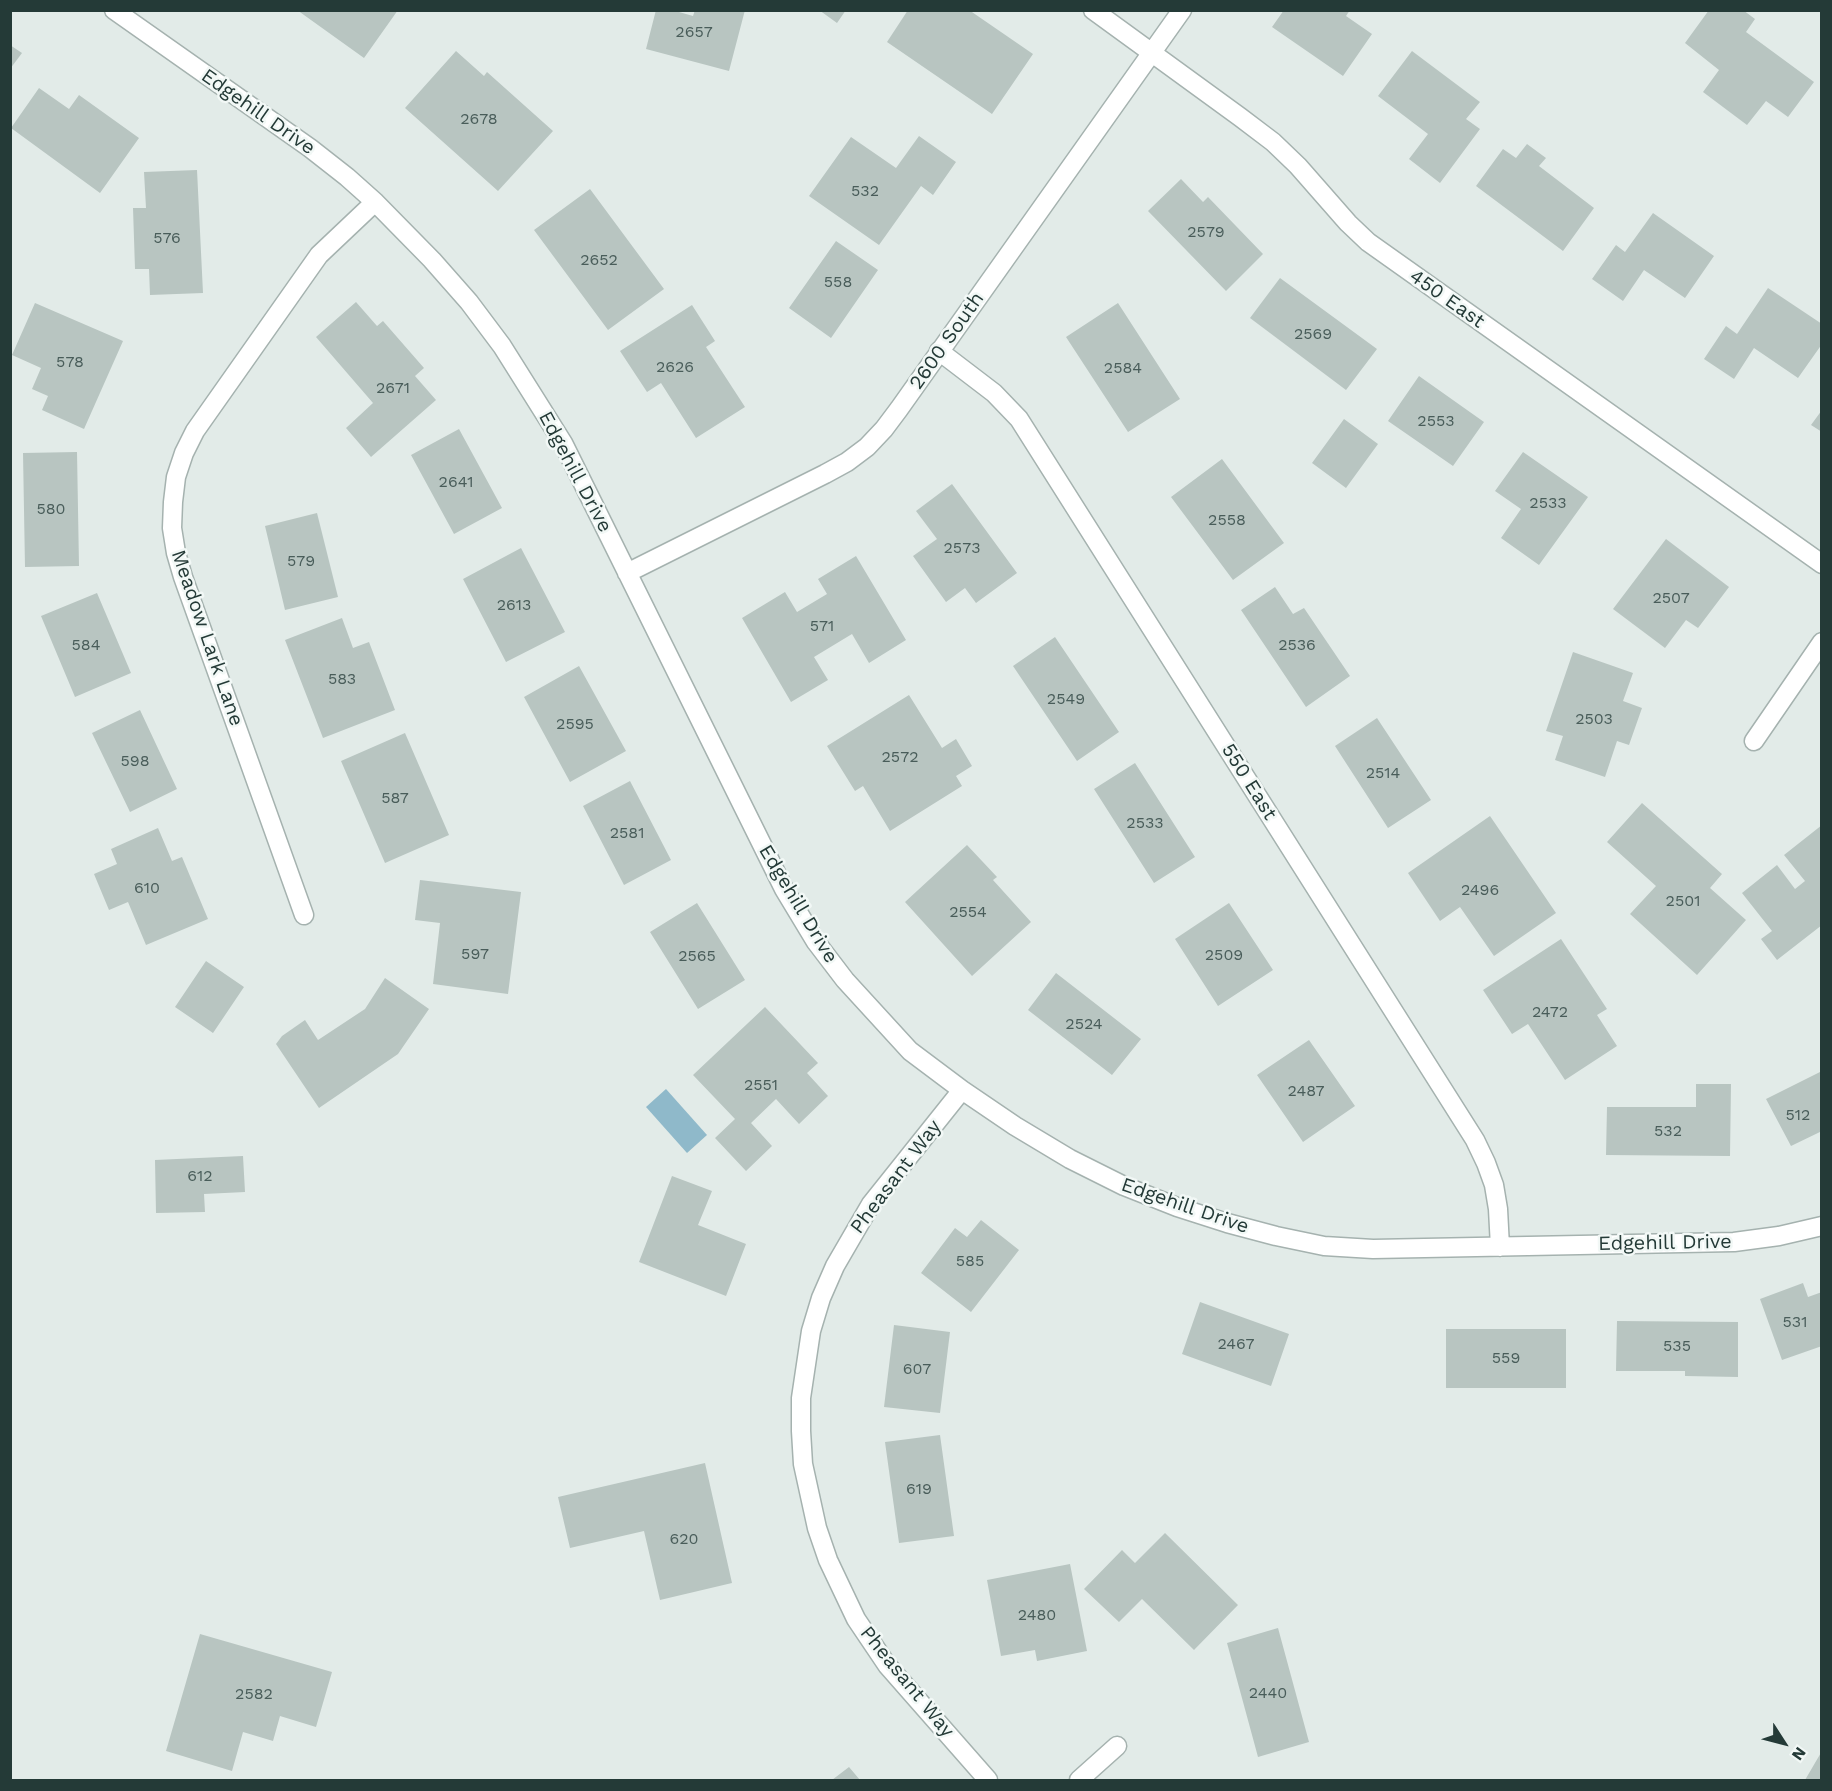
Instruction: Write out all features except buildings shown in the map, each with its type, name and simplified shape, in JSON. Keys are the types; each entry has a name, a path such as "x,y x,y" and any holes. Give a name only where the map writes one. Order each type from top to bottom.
{"street":[{"name":"Edgehill Drive","path":"114,10 310,148 347,177 432,260 469,302 502,346 563,443 784,889 816,942 845,980 910,1051 962,1090 1015,1126 1070,1159 1125,1186 1227,1223 1324,1246 1373,1250 1734,1242 1779,1236 1821,1226"},
{"name":"450 East","path":"1093,10 1273,142 1368,242 1821,564"},
{"name":"2600 South","path":"627,573 847,462 867,447 884,429 1182,10"},
{"name":"Meadow Lark Lane","path":"304,915 183,577 172,528 173,502 181,461 195,431 319,255 375,202"},
{"name":"550 East","path":"939,351 994,393 1019,419 1475,1140 1494,1185 1500,1247"},
{"path":"1754,741 1821,642"},
{"name":"Pheasant Way","path":"962,1090 871,1204 835,1266 821,1298 811,1331 801,1398 801,1431 803,1464 818,1528 828,1560 856,1619 887,1665 988,1780"},
{"path":"1079,1780 1117,1746"}],"water":[{"path":"666,1089 707,1135 687,1153 646,1107"}]}
